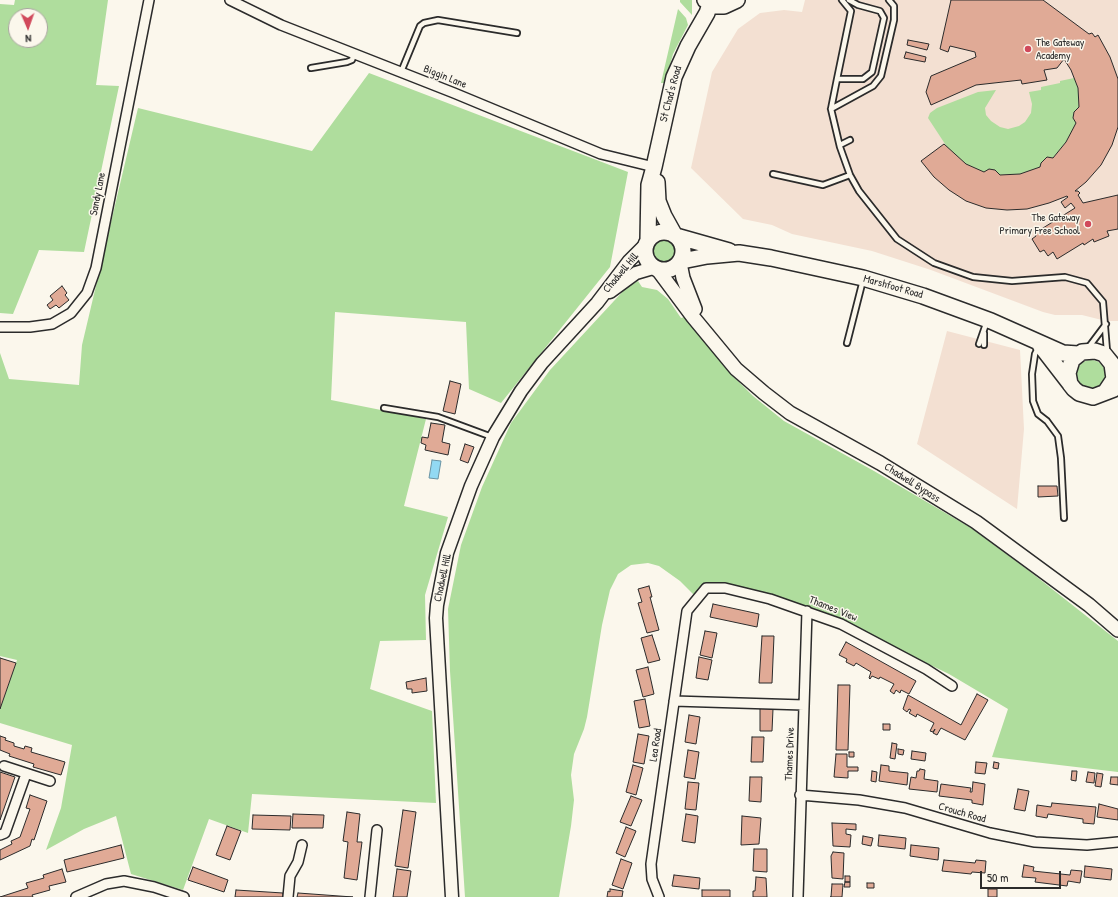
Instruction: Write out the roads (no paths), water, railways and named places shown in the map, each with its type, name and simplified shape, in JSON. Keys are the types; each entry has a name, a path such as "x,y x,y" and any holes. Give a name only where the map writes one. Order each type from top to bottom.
{"main road":[{"path":"707,2 716,6 724,6 737,0"},
{"name":"St Chad's Road","path":"647,242 649,185 674,77 688,46 707,13 707,2"},
{"name":"St Chad's Road","path":"654,167 658,201 664,216 675,235"},
{"path":"660,232 675,235 683,247 681,262 669,270 656,269 645,256 647,242 654,234 660,232"},
{"name":"Marshfoot Road","path":"675,235 739,254"},
{"name":"Marshfoot Road","path":"681,262 707,256 739,254 766,257 863,278 923,296 986,323 1063,353 1094,351 1104,354 1113,364 1114,379 1112,390 1093,397 1086,396 1074,389 1039,344"},
{"name":"Chadwell Bypass","path":"681,262 690,299 709,336"},
{"name":"Chadwell Bypass","path":"656,269 736,369 790,413 880,463 976,522 1084,601 1118,630"},
{"path":"1074,389 1070,384 1068,373 1072,360 1080,353"}],"street":[{"name":"Sandy Lane","path":"0,327 30,327 52,324 71,313 87,293 96,268 149,0"},
{"name":"Biggin Lane","path":"230,0 281,25 401,72 601,154 654,167"},
{"name":"Chadwell Hill","path":"452,897 438,670 437,605 444,566 452,537 471,486 493,437 521,391 542,363 596,303 629,261 647,242"},
{"name":"Chadwell Hill","path":"596,303 636,273 656,269"},
{"name":"Thames View","path":"698,598 706,588 725,588 770,599 807,611 841,624 926,669 952,686"},
{"name":"Lea Road","path":"659,897 652,879 651,864 687,611 698,598"},
{"name":"Thames Drive","path":"798,897 800,795 807,611"},
{"path":"674,701 804,705"},
{"path":"4,766 50,781"},
{"path":"0,835 5,833 26,774"},
{"name":"Crouch Road","path":"800,795 859,800 905,808 990,833 1035,842 1087,845 1118,842"},
{"path":"370,897 377,830"},
{"path":"288,897 290,876 298,862 302,845"},
{"path":"76,897 106,884 124,881 154,887 184,897"}],"lane":[{"path":"842,0 851,11 831,109 840,145 850,175 859,191 897,239 934,263 973,277 1012,282 1065,277 1076,279 1090,286 1104,302 1113,364"},
{"path":"837,79 863,79 872,72 884,18 880,11 858,5 849,0"},
{"path":"831,109 873,86 881,76 894,20 894,6 889,0"},
{"path":"401,72 420,26 424,23 438,20 517,33"},
{"path":"311,68 347,62 352,60 354,54"},
{"path":"840,145 850,140"},
{"path":"773,174 823,185 850,175"},
{"path":"847,343 863,278"},
{"path":"981,344 986,323"},
{"path":"1080,353 1090,346 1106,324"},
{"path":"1039,344 1035,354 1032,374 1033,401 1038,414 1047,421 1058,436 1061,458 1064,518"},
{"path":"384,408 438,417 493,437"}],"water":[{"path":"432,460 441,461 438,479 429,478"}],"place":[{"name":"The Gateway Academy","path":"1028,49"},
{"name":"The Gateway Primary Free School","path":"1088,224"}]}
